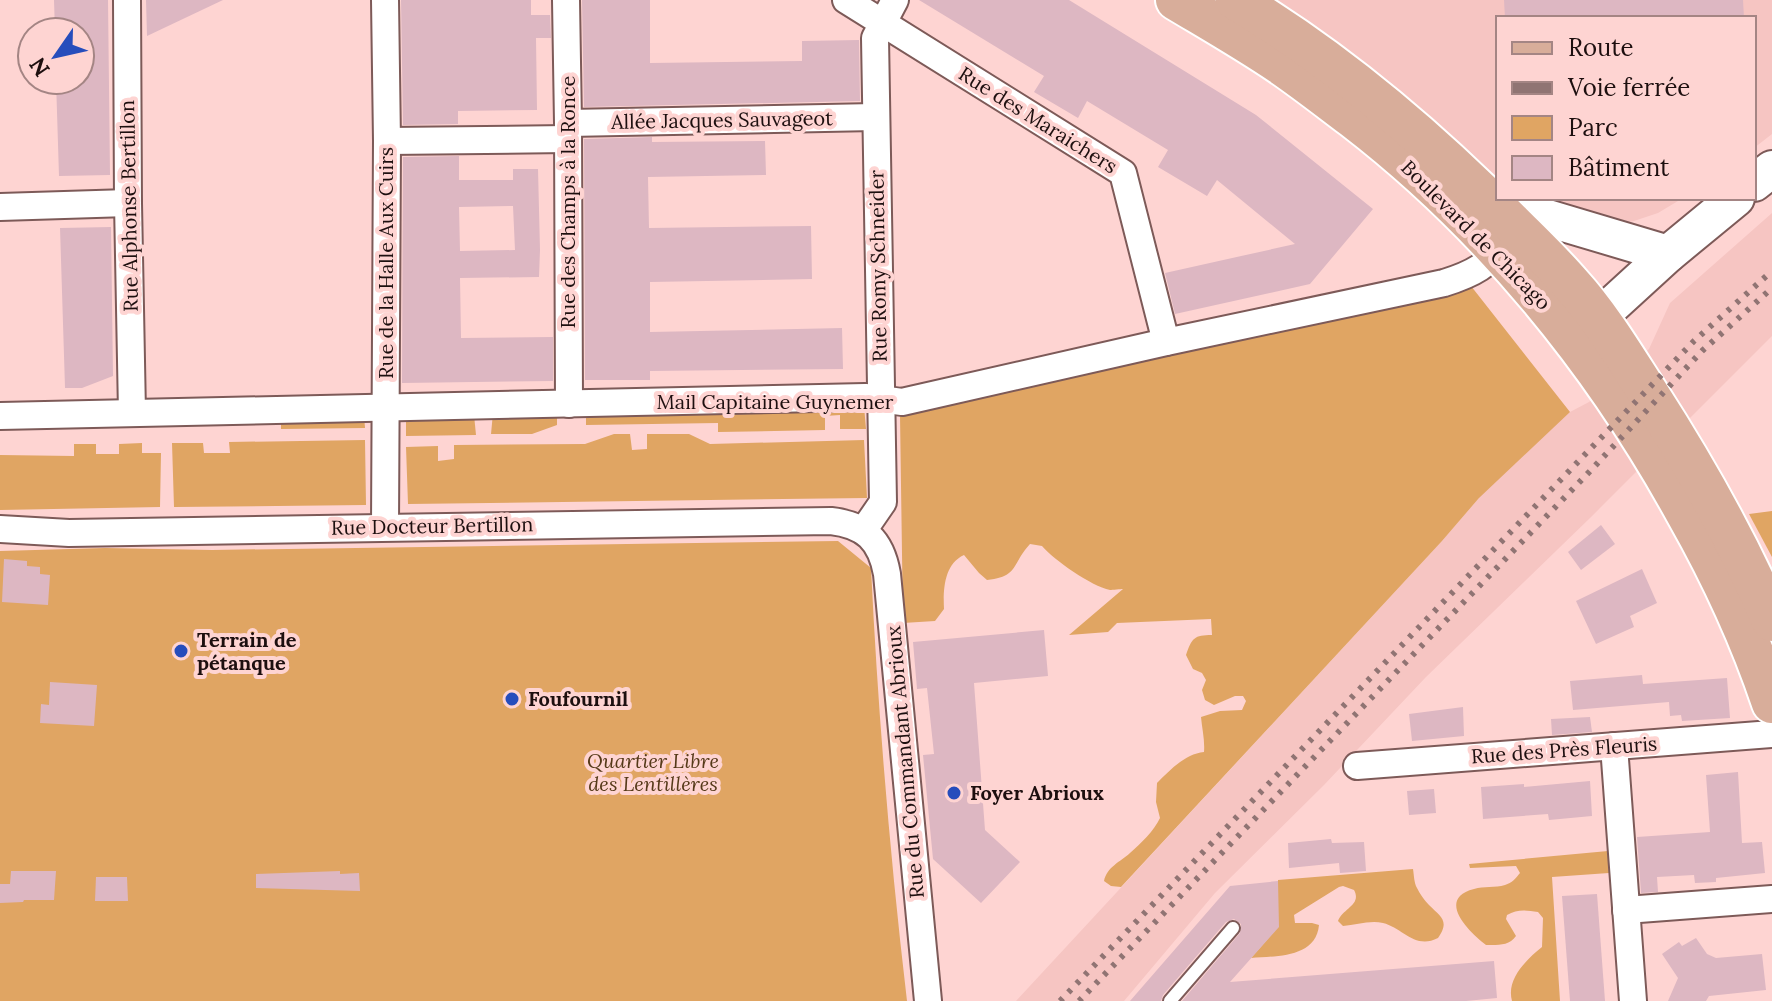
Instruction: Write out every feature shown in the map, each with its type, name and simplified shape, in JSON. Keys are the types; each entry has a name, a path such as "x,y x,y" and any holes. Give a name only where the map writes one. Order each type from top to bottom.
{"main road":[{"name":"Boulevard de Chicago","path":"1176,0 1280,64 1355,120 1438,191 1509,242"},
{"name":"Boulevard de Chicago","path":"1236,0 1268,19 1363,88 1439,151 1490,201 1542,300 1586,328"},
{"path":"1756,181 1772,169"},
{"path":"1586,328 1734,200"},
{"path":"1490,201 1668,254"},
{"path":"1586,328 1692,461 1745,559 1772,621"},
{"path":"1586,328 1706,549 1730,598 1772,703"}],"street":[{"name":"Rue Alphonse Bertillon","path":"127,0 132,413"},
{"name":"Rue de la Halle Aux Cuirs","path":"385,0 385,527"},
{"name":"Rue des Champs à la Ronce","path":"566,0 569,404"},
{"name":"Rue des Maraichers","path":"846,0 889,11 1123,173 1166,342"},
{"name":"Rue Romy Schneider","path":"863,531 883,502 875,38 889,11"},
{"name":"Allée Jacques Sauvageot","path":"387,141 875,117"},
{"path":"0,207 128,203"},
{"name":"Mail Capitaine Guynemer","path":"0,416 865,397 902,402 1444,283 1472,274 1509,242"},
{"name":"Rue Docteur Bertillon","path":"0,529 69,533 831,521 863,531"},
{"name":"Rue du Commandant Abrioux","path":"863,531 879,546 885,559 928,1001"},
{"name":"Rue des Près Fleuris","path":"1357,766 1772,734"},
{"path":"1614,746 1633,1001"},
{"path":"1626,910 1772,899"}],"lane":[{"path":"1170,1001 1233,928"}],"shaded area":[{"path":"1269,0 1772,0 1772,134 1756,146 1756,16 1496,16 1496,177 1430,118"},
{"path":"1528,200 1680,200 1658,213 1618,224"},
{"path":"1772,213 1772,336 1426,677 1324,785 1215,893 1124,1001 1016,1001 1442,541 1479,498 1493,465 1589,402 1649,349 1670,303"}],"green space":[{"path":"1471,286 1570,412 1479,498 1121,887 1111,886 1104,881 1108,872 1143,841 1160,818 1156,802 1157,783 1184,759 1204,752 1201,717 1220,711 1242,710 1246,701 1243,696 1214,705 1205,700 1202,690 1206,680 1202,673 1193,669 1186,655 1194,639 1212,635 1211,619 1117,623 1108,632 1069,635 1123,589 1110,590 1093,583 1064,565 1042,546 1030,544 1014,568 997,578 987,580 964,555 957,559 946,578 944,609 935,621 903,623 900,415"},
{"path":"864,406 866,429 840,429 840,415 825,416 825,430 718,432 718,423 586,425 586,410"},
{"path":"557,412 557,425 532,434 491,434 493,413"},
{"path":"364,415 365,428 281,429 281,417"},
{"path":"474,415 476,435 406,436 406,416"},
{"path":"614,434 630,434 632,450 647,449 647,434 689,434 710,444 864,440 867,498 408,504 406,447 438,446 438,461 454,459 454,445 585,444"},
{"path":"365,440 366,505 174,507 172,443 203,443 204,453 230,453 229,442"},
{"path":"142,443 142,453 161,453 160,507 0,510 0,455 74,456 74,444 96,444 96,454 119,454 119,444"},
{"path":"1772,511 1772,557 1749,514"},
{"name":"Quartier Libre des Lentillères","path":"838,541 871,568 885,785 907,1001 0,1001 0,551"},
{"path":"1608,851 1609,873 1552,877 1560,1001 1512,1001 1515,978 1524,964 1542,947 1543,918 1534,911 1511,913 1506,919 1516,936 1507,943 1486,945 1459,916 1457,900 1474,889 1507,884 1520,873 1516,866 1470,868 1469,864"},
{"path":"1413,869 1418,890 1444,923 1438,938 1416,940 1378,922 1343,926 1338,921 1354,903 1356,895 1354,890 1343,886 1294,915 1295,923 1319,925 1311,944 1293,953 1251,958 1278,927 1278,880"}],"building":[{"path":"54,0 108,0 110,175 59,176 56,96 96,96 96,16 54,16"},
{"path":"146,0 223,0 147,36"},
{"path":"401,0 531,0 531,15 550,15 551,38 536,38 537,110 458,111 458,124 403,125"},
{"path":"582,0 650,0 650,63 802,61 802,41 859,40 860,101 584,107"},
{"path":"919,0 1069,0 1256,115 1373,209 1310,284 1175,314 1165,273 1295,244 1217,180 1207,196 1158,167 1168,150 1087,101 1078,118 1034,92 1044,76"},
{"path":"1504,0 1743,0 1744,16 1505,16"},
{"path":"652,137 652,142 765,141 766,175 648,177 649,228 811,226 812,279 650,282 650,332 842,328 843,369 650,371 650,380 585,380 584,139"},
{"path":"459,156 459,180 513,180 513,169 538,169 539,277 460,278 461,338 553,337 553,381 402,383 403,157","holes":["513,206 515,250 460,251 459,207"]},
{"path":"111,227 113,376 82,388 65,388 60,228"},
{"path":"1601,525 1615,544 1581,570 1568,552"},
{"path":"4,559 27,561 27,566 40,567 40,574 50,575 48,605 2,602"},
{"path":"1642,569 1657,603 1630,616 1634,627 1596,644 1576,601"},
{"name":"Foyer Abrioux","path":"1044,630 1048,676 974,683 985,830 1020,862 981,903 933,859 923,755 934,754 927,688 917,689 913,642"},
{"path":"1642,675 1643,684 1727,678 1730,718 1682,721 1681,715 1670,716 1669,702 1573,710 1570,681"},
{"path":"50,682 97,685 94,726 40,723 41,704 49,705"},
{"path":"1463,707 1464,736 1412,741 1409,714"},
{"path":"1590,717 1592,732 1552,735 1551,719"},
{"path":"1738,772 1742,843 1762,842 1765,873 1695,883 1694,875 1657,877 1658,892 1641,893 1637,837 1710,832 1706,775"},
{"path":"1590,781 1592,816 1549,820 1548,814 1483,819 1481,787"},
{"path":"1434,789 1436,813 1409,815 1407,791"},
{"path":"1331,839 1332,843 1364,842 1366,871 1340,873 1339,863 1289,868 1288,843"},
{"path":"11,871 56,871 54,900 0,903 0,884 10,884"},
{"path":"340,871 340,874 359,873 360,891 256,888 256,874"},
{"path":"96,877 127,877 128,901 95,901"},
{"path":"1278,881 1279,927 1230,982 1494,961 1497,998 1466,1001 1182,1001 1240,933 1241,924 1234,919 1226,922 1161,1001 1130,1001 1230,886"},
{"path":"1597,894 1605,1001 1570,1001 1562,896"},
{"path":"1696,938 1707,954 1716,958 1762,954 1766,990 1709,996 1706,1001 1668,1001 1678,978 1662,954 1679,942 1682,946"}],"railway":[{"path":"1060,1001 1694,341 1772,271"},
{"path":"1079,1001 1702,351 1772,288"}],"place":[{"name":"Terrain de pétanque","path":"181,651"},
{"name":"Foufournil","path":"512,699"},
{"name":"Foyer Abrioux","path":"954,793"}]}
